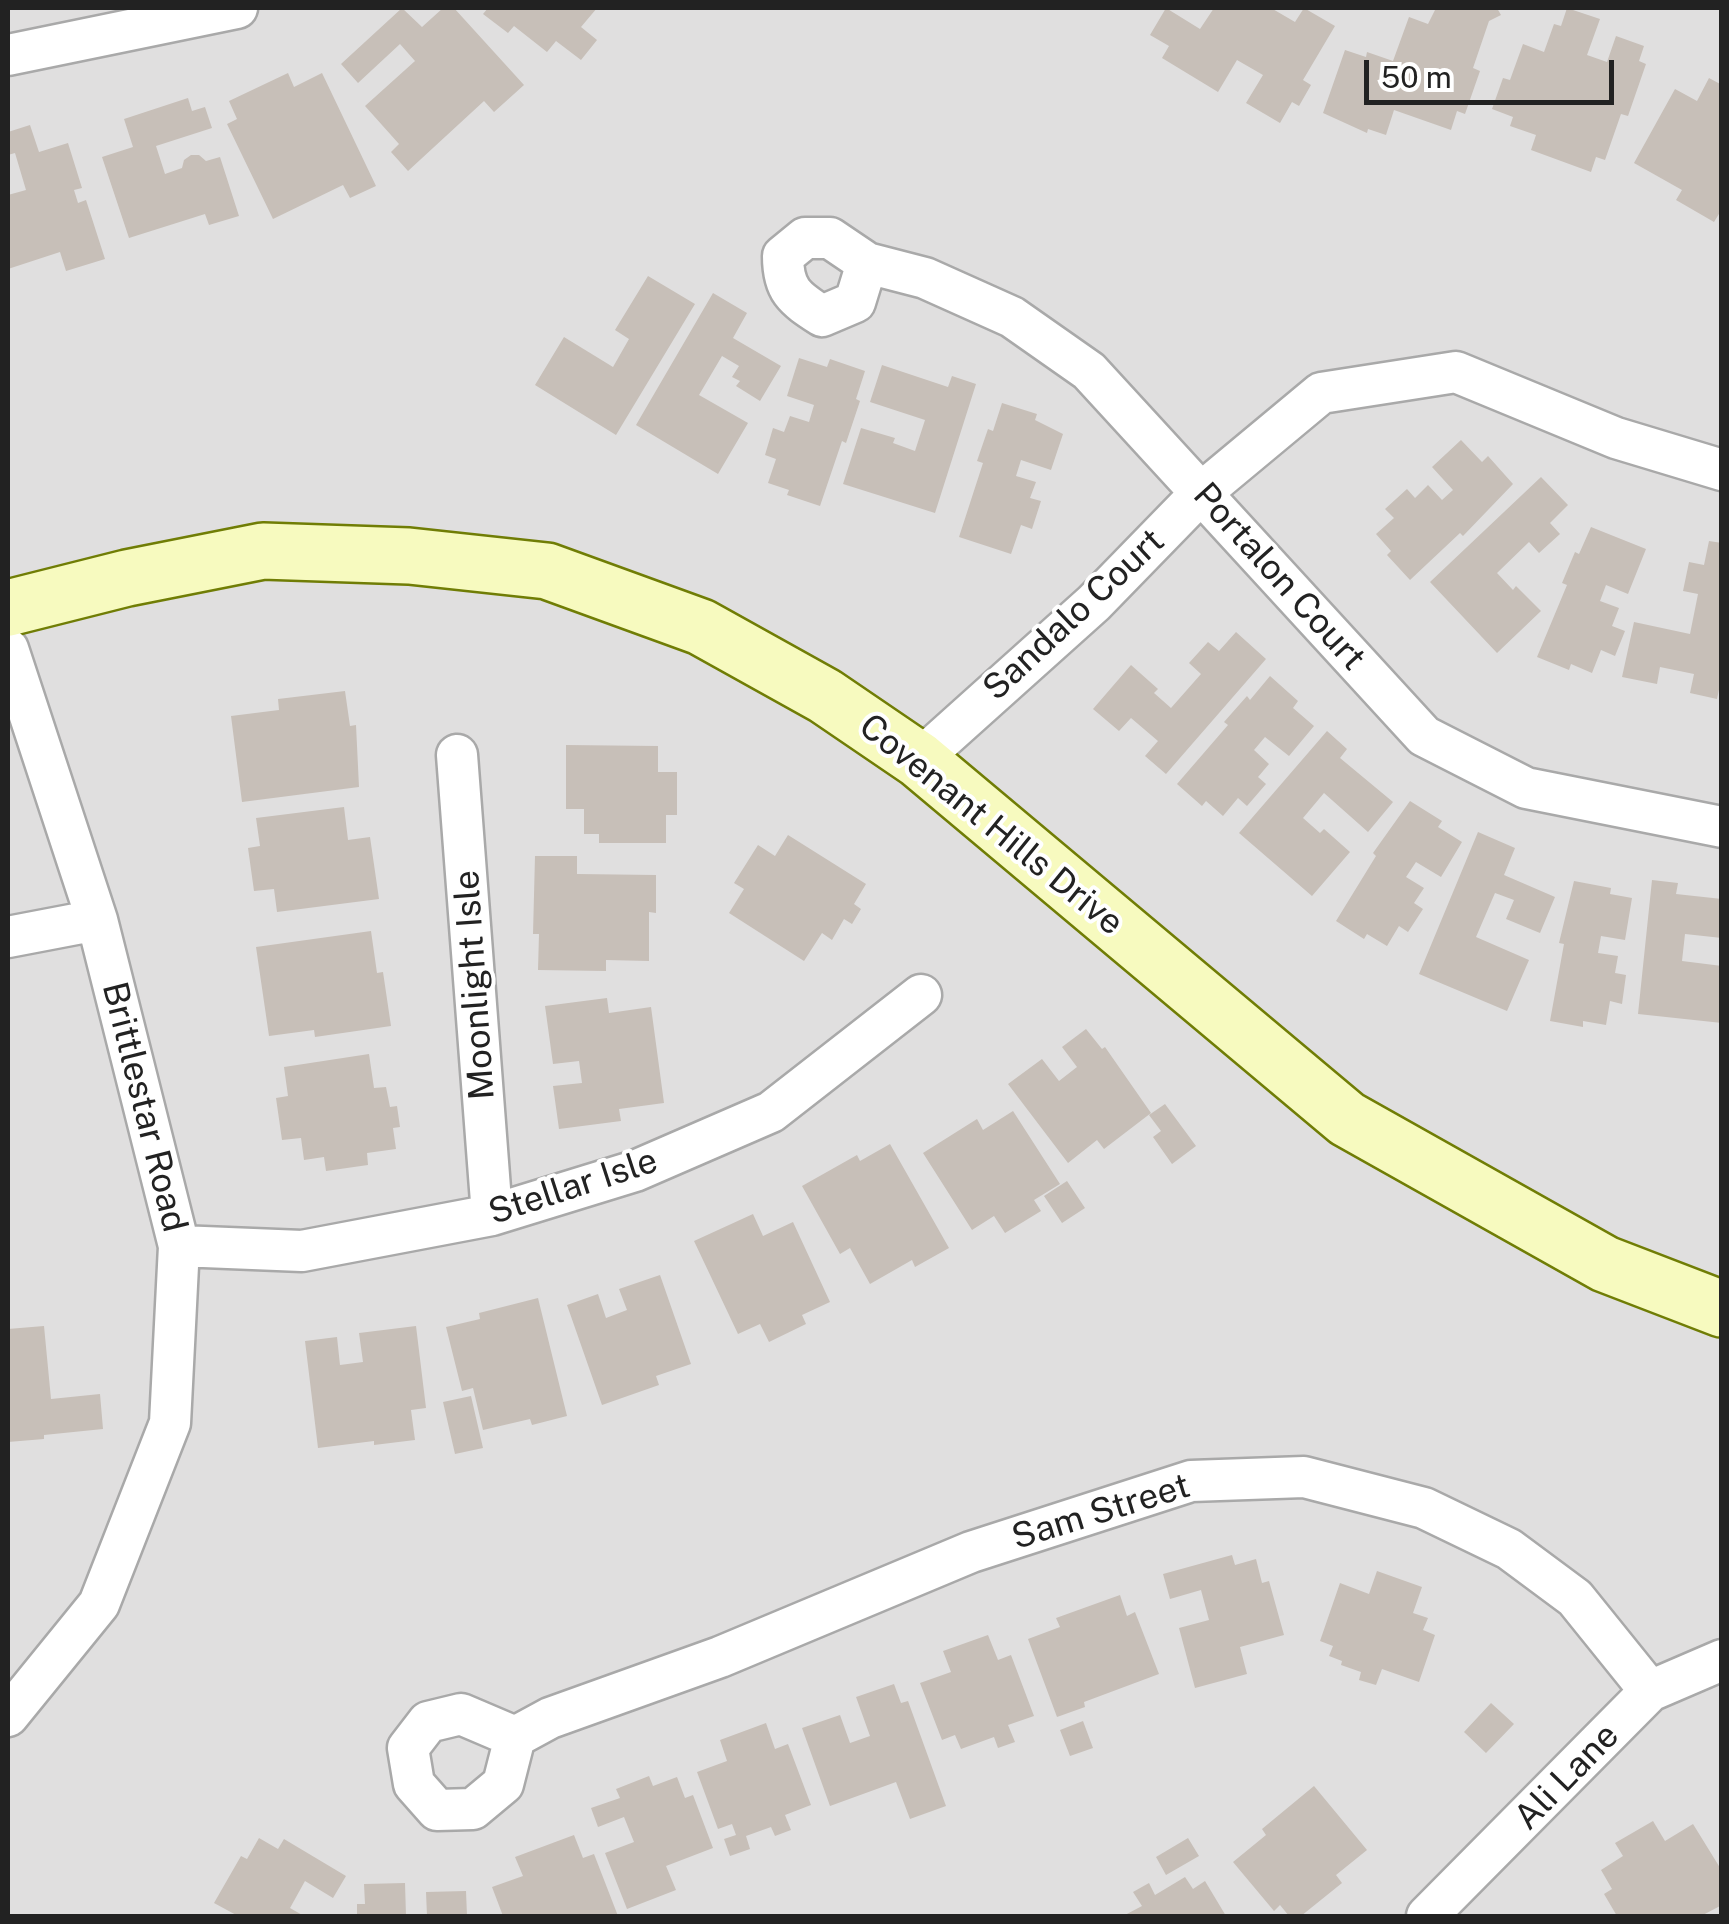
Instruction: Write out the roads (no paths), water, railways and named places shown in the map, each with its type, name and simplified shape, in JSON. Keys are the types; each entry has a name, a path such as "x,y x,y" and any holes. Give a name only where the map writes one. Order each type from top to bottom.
{"street":[{"path":"8,55 237,8"},
{"name":"Portalon Court","path":"868,264 925,278 1012,317 1088,371 1424,736 1526,788 1722,827"},
{"name":"Sandalo Court","path":"919,760 1094,603 1202,492 1321,393 1456,372 1616,438 1722,470"},
{"name":"Covenant Hills Drive","path":"8,608 127,578 263,552 410,556 547,571 700,627 825,696 919,760 1346,1118 1605,1264 1722,1309"},
{"name":"Brittlestar Road","path":"8,649 98,920 179,1246 170,1423 99,1604 8,1716"},
{"name":"Moonlight Isle","path":"457,754 492,1215"},
{"path":"8,937 98,920"},
{"name":"Stellar Isle","path":"179,1246 302,1251 492,1215 636,1171 771,1112 922,995"},
{"name":"Sam Street","path":"516,1737 550,1718 720,1657 971,1552 1191,1481 1304,1478 1424,1508 1509,1550 1574,1598 1650,1690"},
{"name":"Ali Lane","path":"1426,1916 1650,1690 1722,1660"}]}
